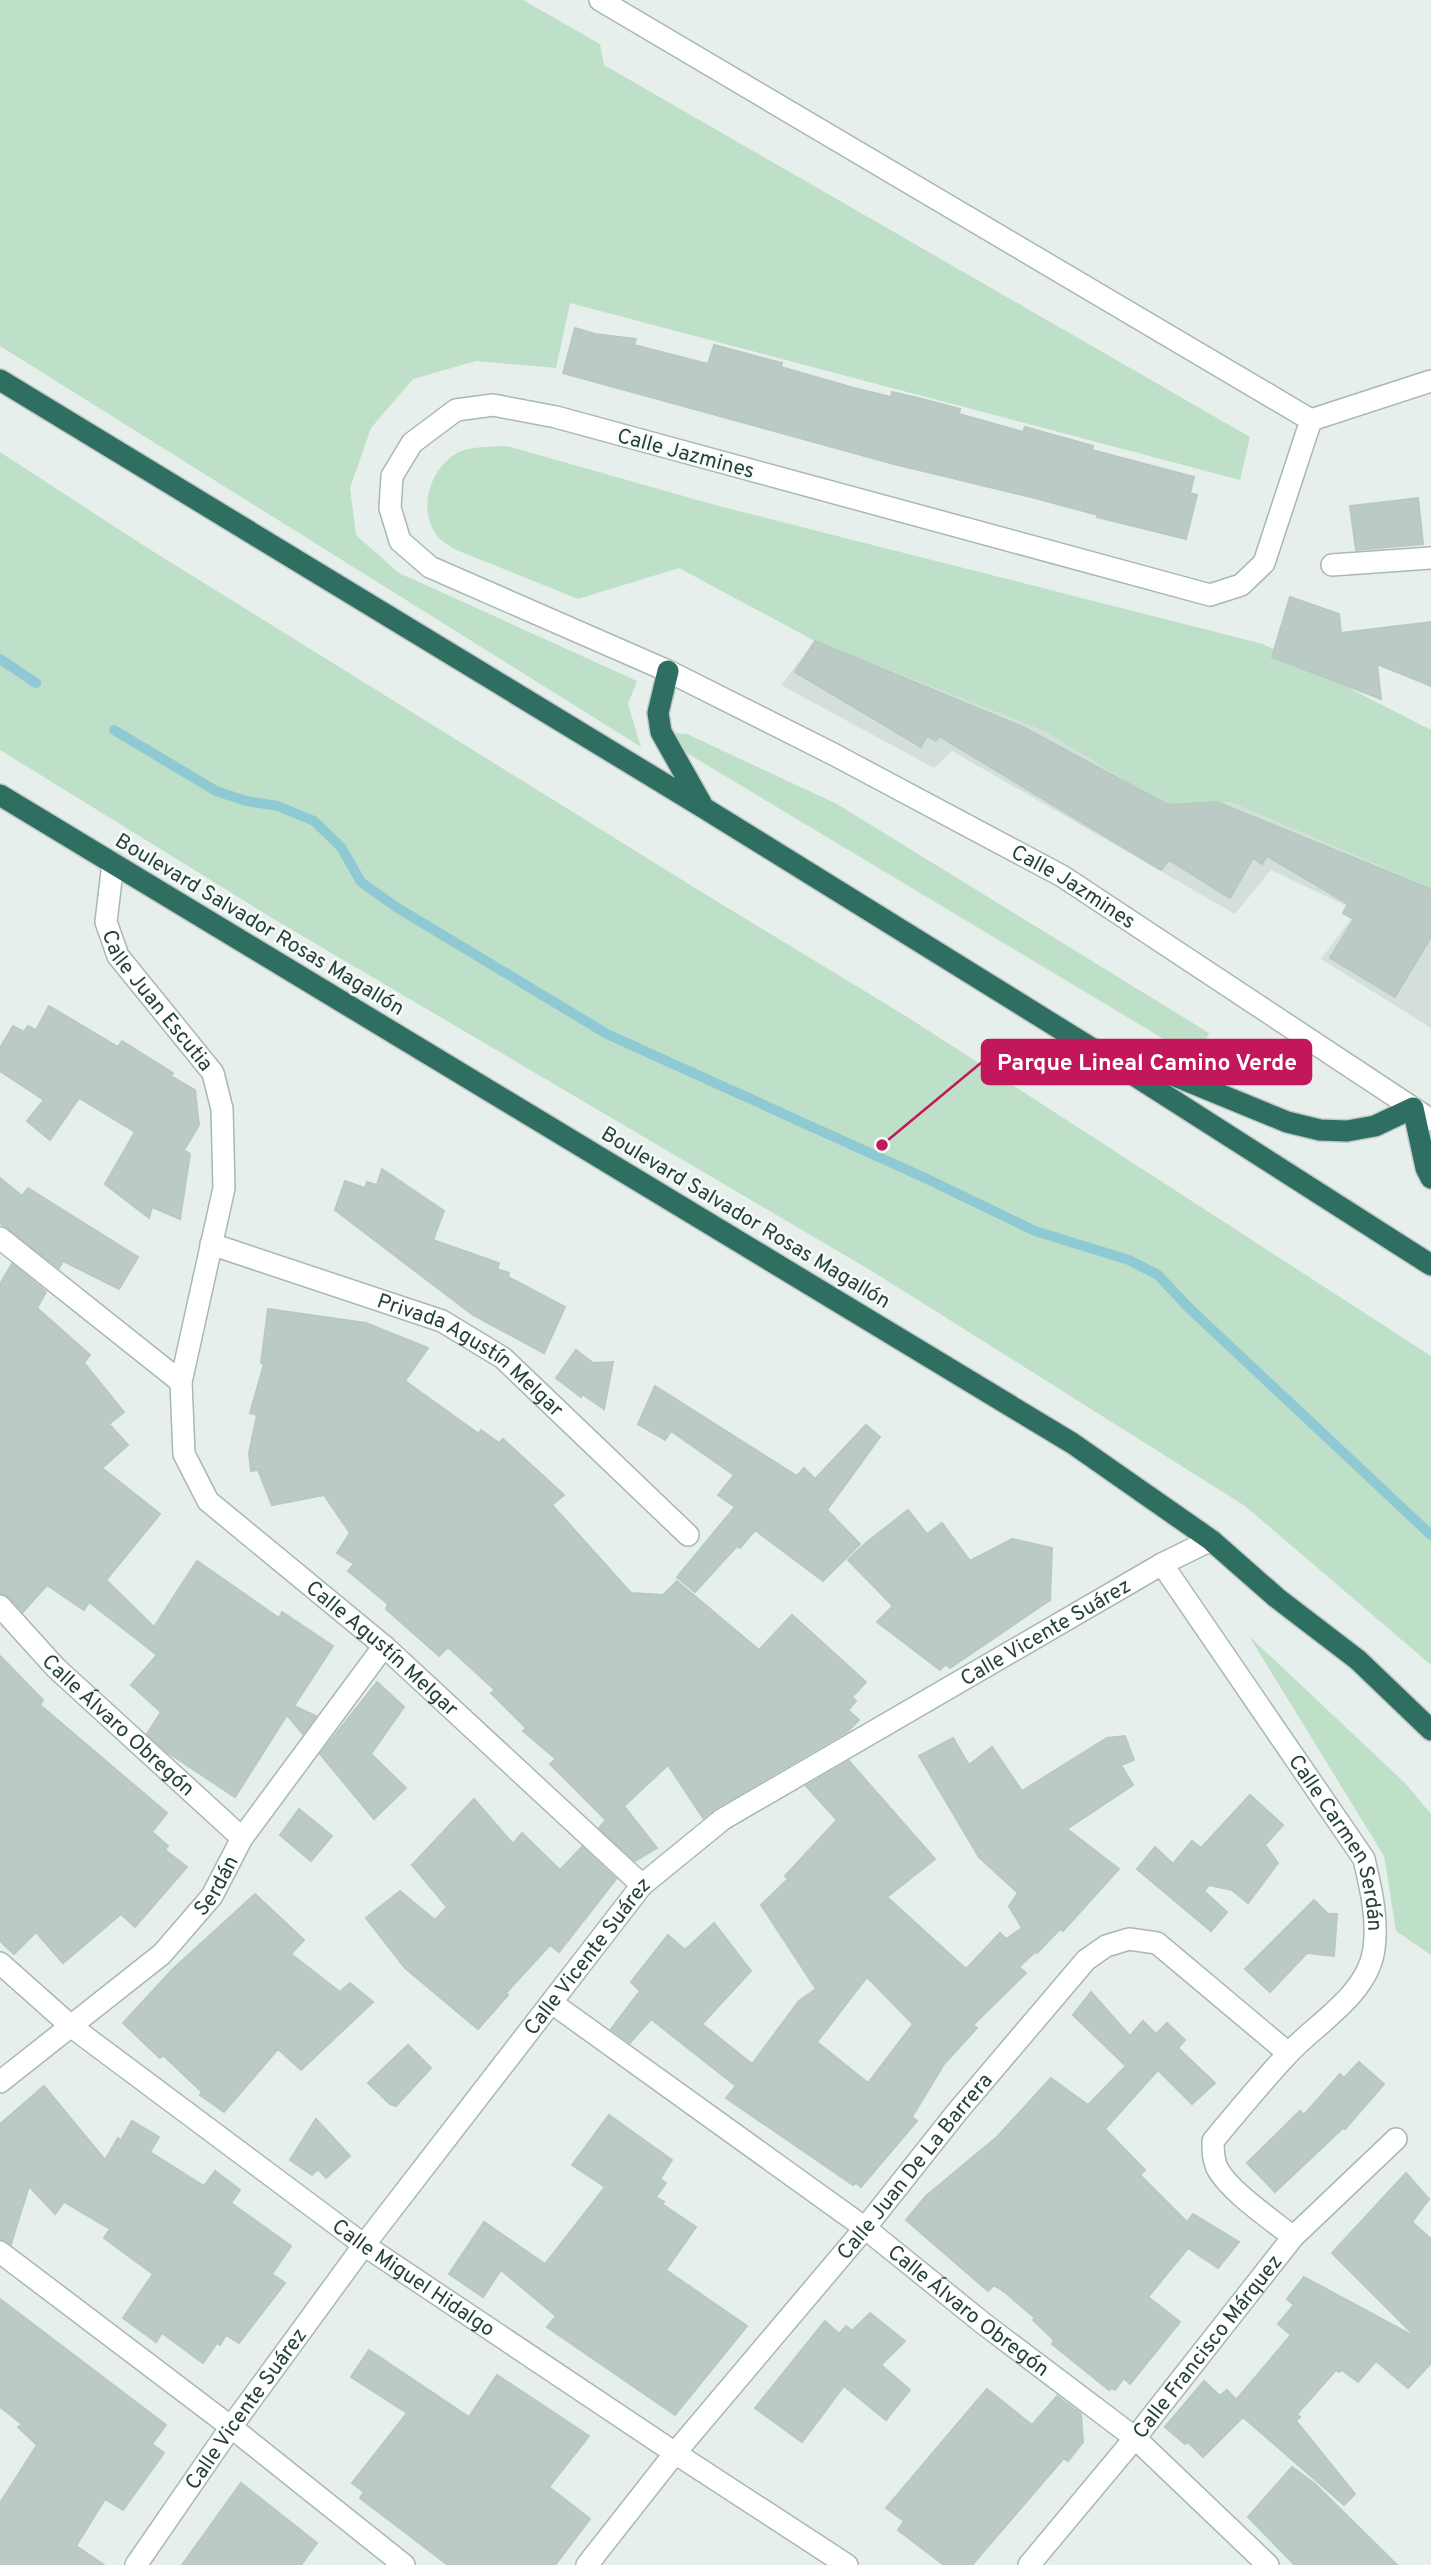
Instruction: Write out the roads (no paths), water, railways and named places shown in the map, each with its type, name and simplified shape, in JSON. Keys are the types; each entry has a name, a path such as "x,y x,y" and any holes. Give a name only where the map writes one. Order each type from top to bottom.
{"highway":[{"path":"0,380 1060,1028 1431,1265"},
{"path":"668,671 658,713 661,732 704,808"},
{"name":"Boulevard Salvador Rosas Magallón","path":"0,795 1072,1443 1211,1540 1278,1598 1358,1660 1431,1730"},
{"path":"1060,1028 1287,1122 1320,1130 1375,1126 1422,1114 1426,1168 1431,1178"}],"street":[{"path":"600,0 1311,420 1431,381"},
{"name":"Calle Jazmines","path":"1311,420 1264,563 1241,585 1210,595 526,410 493,405 456,410 412,443 392,475 390,508 400,541 430,567 668,671 833,754 1062,876 1422,1114"},
{"path":"1332,565 1431,558"},
{"name":"Calle Juan Escutia","path":"113,863 106,922 118,956 213,1073 222,1109 224,1188 181,1381"},
{"path":"0,1238 181,1381"},
{"name":"Privada Agustín Melgar","path":"211,1244 442,1321 503,1358 688,1535"},
{"name":"Calle Agustín Melgar","path":"181,1381 184,1454 208,1501 384,1646 642,1885"},
{"name":"Calle Vicente Suárez","path":"136,2565 230,2427 364,2245 642,1885 723,1819 1162,1564 1211,1540"},
{"name":"Calle Carmen Serdán","path":"1162,1564 1364,1859 1375,1902 1374,1951 1355,1990 1289,2053 1213,2141 1213,2157 1218,2170 1229,2184 1293,2237"},
{"name":"Calle Álvaro Obregón","path":"0,1606 56,1668 242,1838"},
{"name":"Serdán","path":"0,2082 162,1954 212,1896 242,1838 384,1646"},
{"name":"Calle Juan De La Barrera","path":"587,2565 674,2453 866,2228 957,2112 1086,1960 1106,1946 1129,1940 1157,1943 1289,2053"},
{"name":"Calle Miguel Hidalgo","path":"0,1963 72,2027 364,2245 674,2453 847,2565"},
{"name":"Calle Álvaro Obregón","path":"552,2003 866,2228 984,2324 1135,2438 1268,2565"},
{"name":"Calle Francisco Márquez","path":"1029,2565 1135,2438 1293,2237 1396,2139"},
{"path":"0,2252 230,2427 404,2565"}],"waterway":[{"path":"0,659 36,683"},
{"path":"114,730 216,791 246,801 278,806 314,821 341,847 361,882 396,907 607,1034 925,1178 1035,1231 1129,1260 1158,1275 1189,1308 1431,1535"}],"place":[{"name":"Parque Lineal Camino Verde","path":"882,1145"}]}
